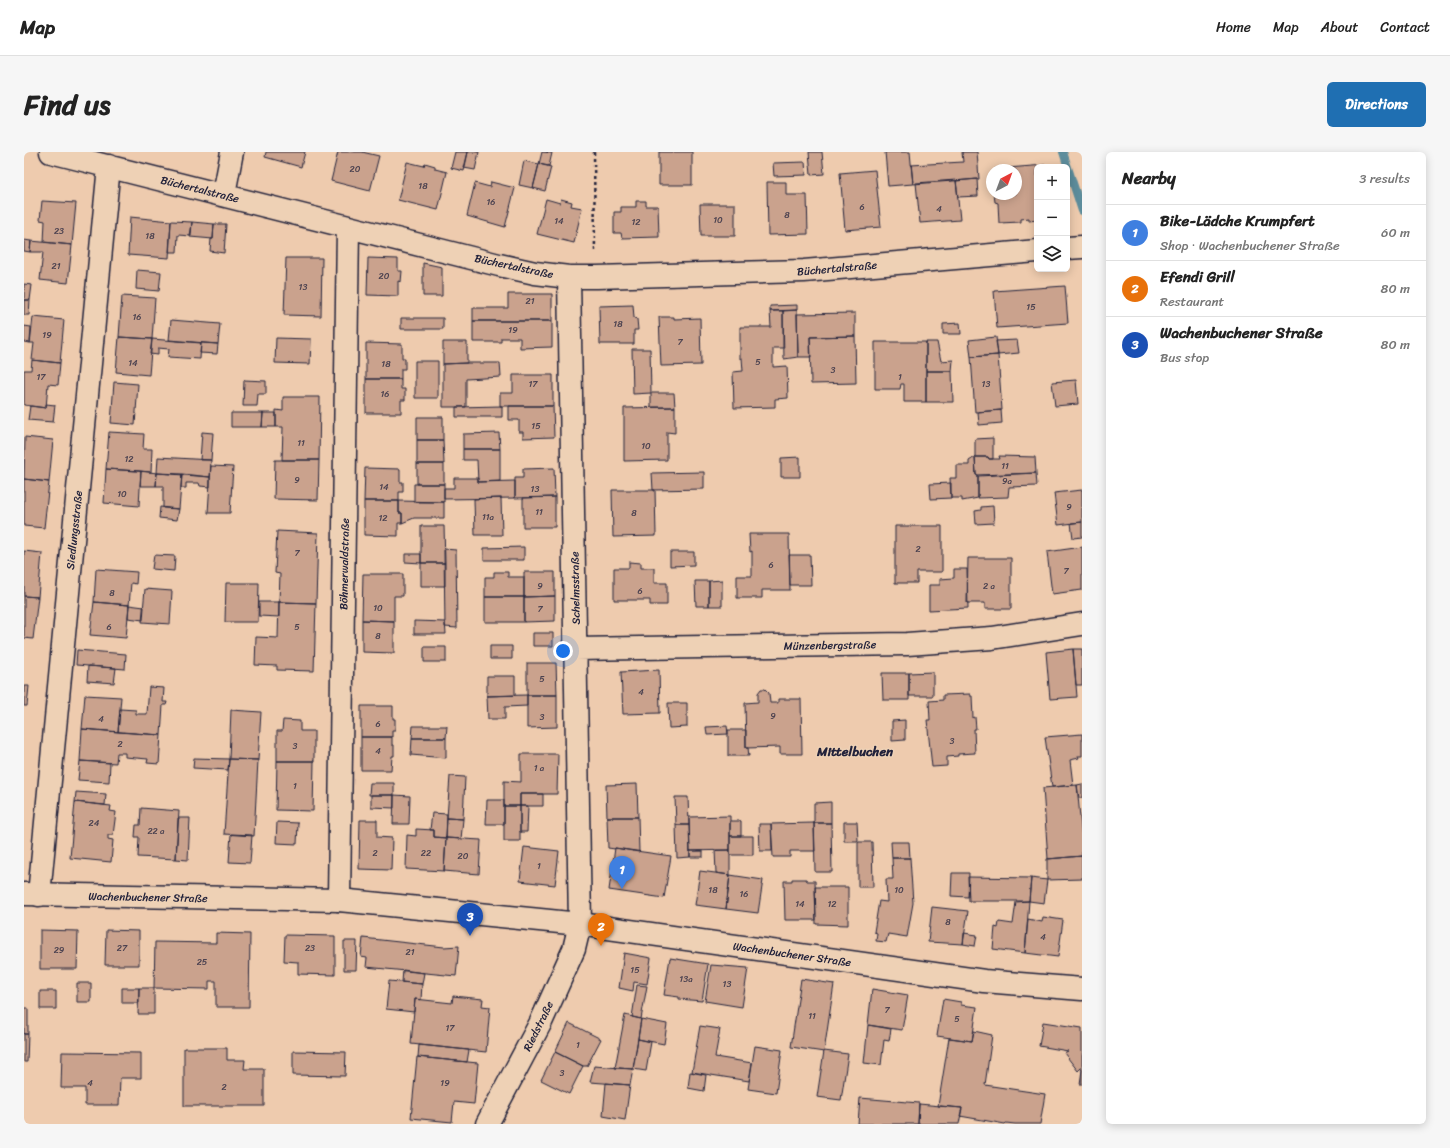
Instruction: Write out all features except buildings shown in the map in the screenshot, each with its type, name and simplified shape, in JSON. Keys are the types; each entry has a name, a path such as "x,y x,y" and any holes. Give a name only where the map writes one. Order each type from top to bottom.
{"street":[{"name":"Büchertalstraße","path":"51,152 224,194 348,227 535,273 569,277 804,271 1034,251"},
{"path":"224,194 232,152"},
{"name":"Siedlungsstraße","path":"31,895 109,166"},
{"name":"Böhmerwaldstraße","path":"339,900 348,227"},
{"path":"1070,248 1082,247"},
{"name":"Schelmsstraße","path":"569,277 580,924"},
{"name":"Münzenbergstraße","path":"576,649 921,643 992,638 1082,624"},
{"name":"Wachenbuchener Straße","path":"31,895 339,900 580,924 984,981 1082,989"},
{"name":"Riedstraße","path":"487,1124 541,1022 574,949 580,924"}],"path":[{"path":"594,152 595,254 597,277"}],"waterway":[{"path":"1063,152 1082,211"}],"place":[{"name":"Bike-Lädche Krumpfert","path":"622,889"},
{"name":"Wachenbuchener Straße","path":"470,936"},
{"name":"Efendi Grill","path":"601,946"}],"district":[{"name":"Mittelbuchen","path":"855,751"}]}
